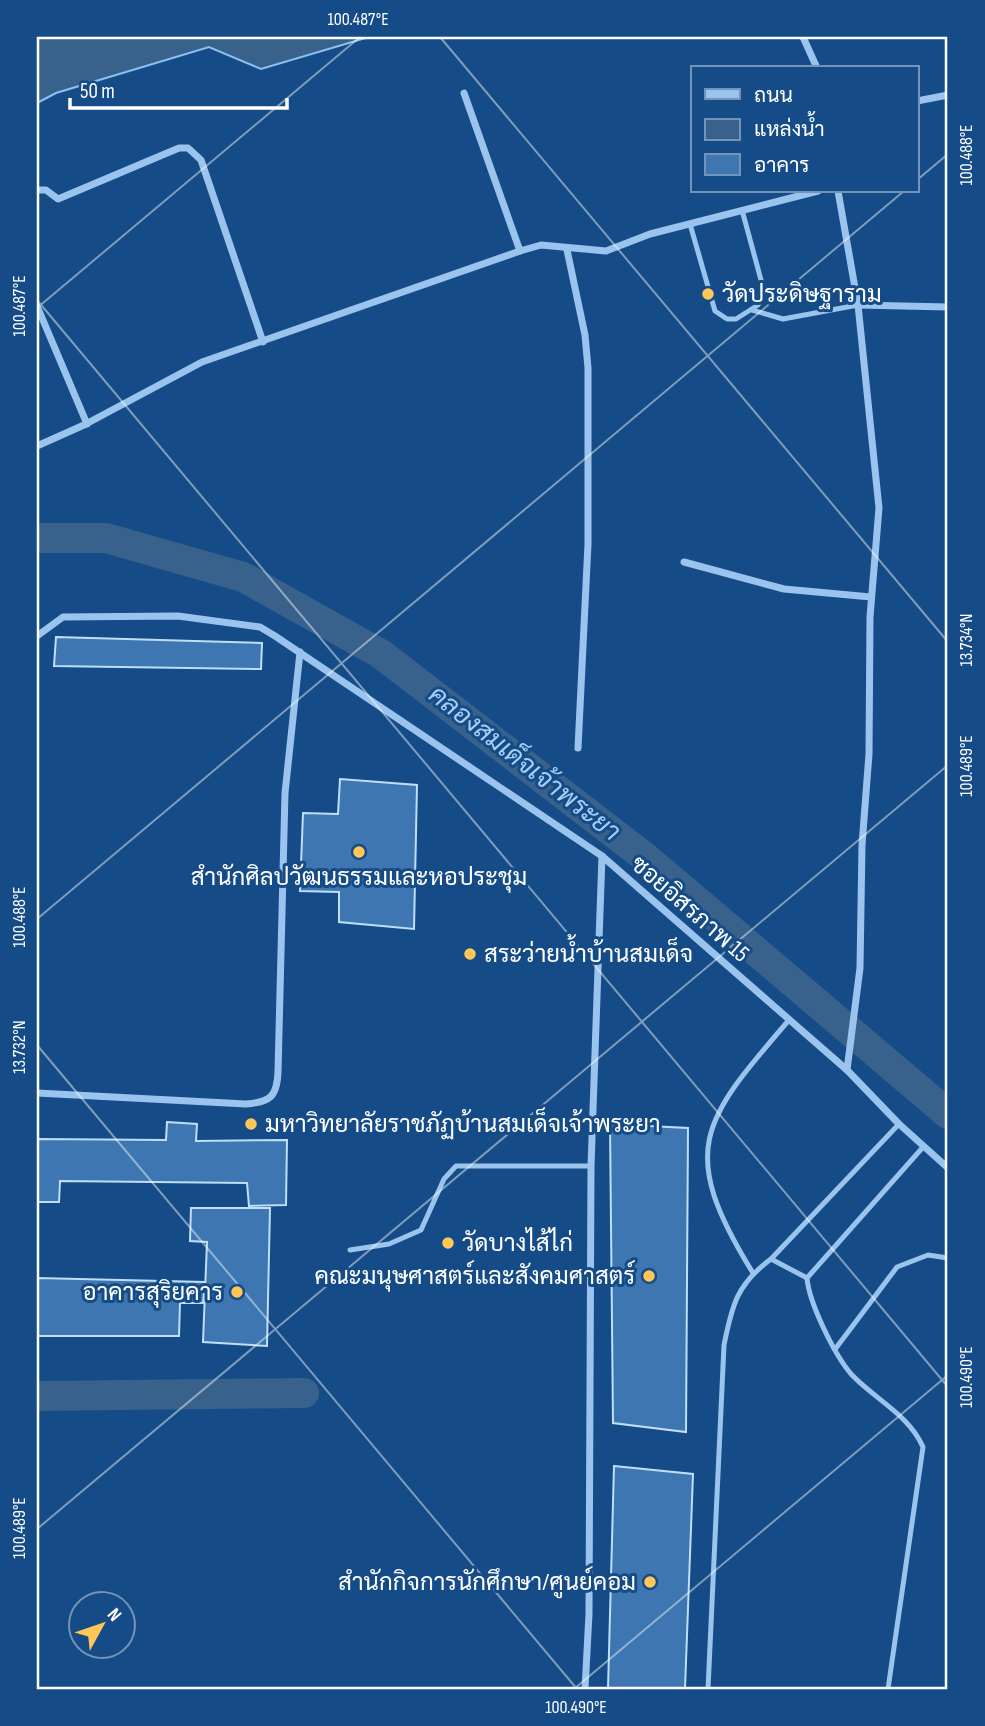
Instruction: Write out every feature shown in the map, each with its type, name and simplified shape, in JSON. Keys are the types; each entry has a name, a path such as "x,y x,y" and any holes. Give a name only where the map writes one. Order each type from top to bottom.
{"street":[{"path":"803,37 816,66"},
{"path":"464,93 520,251"},
{"path":"918,101 948,95"},
{"path":"37,190 46,190 58,199 179,148 193,151 201,160 263,342"},
{"path":"37,446 87,424 202,362 520,251 541,245 567,250 606,251 690,224 814,192"},
{"path":"838,192 858,306 879,508 871,597 869,754 862,845 856,1017 847,1070"},
{"path":"567,250 588,368 588,544 578,748"},
{"path":"37,306 87,424"},
{"path":"858,306 948,307"},
{"path":"684,562 784,589 871,597"},
{"name":"ซอยอิสรภาพ 15","path":"37,636 63,617 178,616 260,627 601,856 847,1070 899,1124 948,1168"},
{"path":"37,1093 246,1104 267,1102 275,1094 285,793 300,652"},
{"path":"585,1689 589,1614 592,1166 601,856"}],"lane":[{"path":"690,224 715,311 727,319 736,319 752,310 764,291 742,210"},
{"path":"752,310 783,318 858,306"},
{"path":"753,1273 725,1228 709,1182 706,1148 718,1110 734,1085 789,1020"},
{"path":"708,1689 724,1345 733,1302 753,1273 771,1259 899,1124"},
{"path":"888,1689 923,1447 915,1429 850,1373 809,1297 807,1278 924,1146"},
{"path":"350,1250 389,1244 421,1230 444,1179 456,1166 592,1166"},
{"path":"836,1348 897,1267 928,1255 948,1258"},
{"path":"771,1259 807,1278"}],"water":[{"path":"37,37 369,37 261,69 209,47 56,93 37,103"}],"building":[{"path":"56,637 262,643 261,669 54,666"},
{"name":"สำนักศิลปวัฒนธรรมและหอประชุม","path":"340,779 417,785 414,929 339,922 339,892 300,891 303,813 338,814"},
{"path":"167,1122 197,1124 196,1141 287,1140 286,1205 249,1206 247,1183 60,1181 59,1202 37,1202 37,1139 166,1140"},
{"name":"คณะมนุษศาสตร์และสังคมศาสตร์","path":"610,1124 688,1128 686,1432 613,1423"},
{"name":"อาคารสุริยคาร","path":"191,1208 270,1208 267,1346 203,1342 207,1242 190,1241"},
{"path":"37,1278 205,1282 203,1303 180,1303 179,1336 37,1336"},
{"name":"สำนักกิจการนักศึกษา/ศูนย์คอม","path":"614,1466 693,1474 685,1689 608,1689"}],"waterway":[{"name":"คลองสมเด็จเจ้าพระยา","path":"37,538 106,538 243,577 381,654 646,858 948,1114"},
{"path":"37,1396 304,1393"}],"place":[{"name":"วัดประดิษฐาราม","path":"708,294"},
{"name":"สำนักศิลปวัฒนธรรมและหอประชุม","path":"359,852"},
{"name":"สระว่ายน้ำบ้านสมเด็จ","path":"470,954"},
{"name":"มหาวิทยาลัยราชภัฏบ้านสมเด็จเจ้าพระยา","path":"251,1124"},
{"name":"วัดบางไส้ไก่","path":"448,1243"},
{"name":"คณะมนุษศาสตร์และสังคมศาสตร์","path":"649,1276"},
{"name":"อาคารสุริยคาร","path":"237,1292"},
{"name":"สำนักกิจการนักศึกษา/ศูนย์คอม","path":"650,1582"}]}
